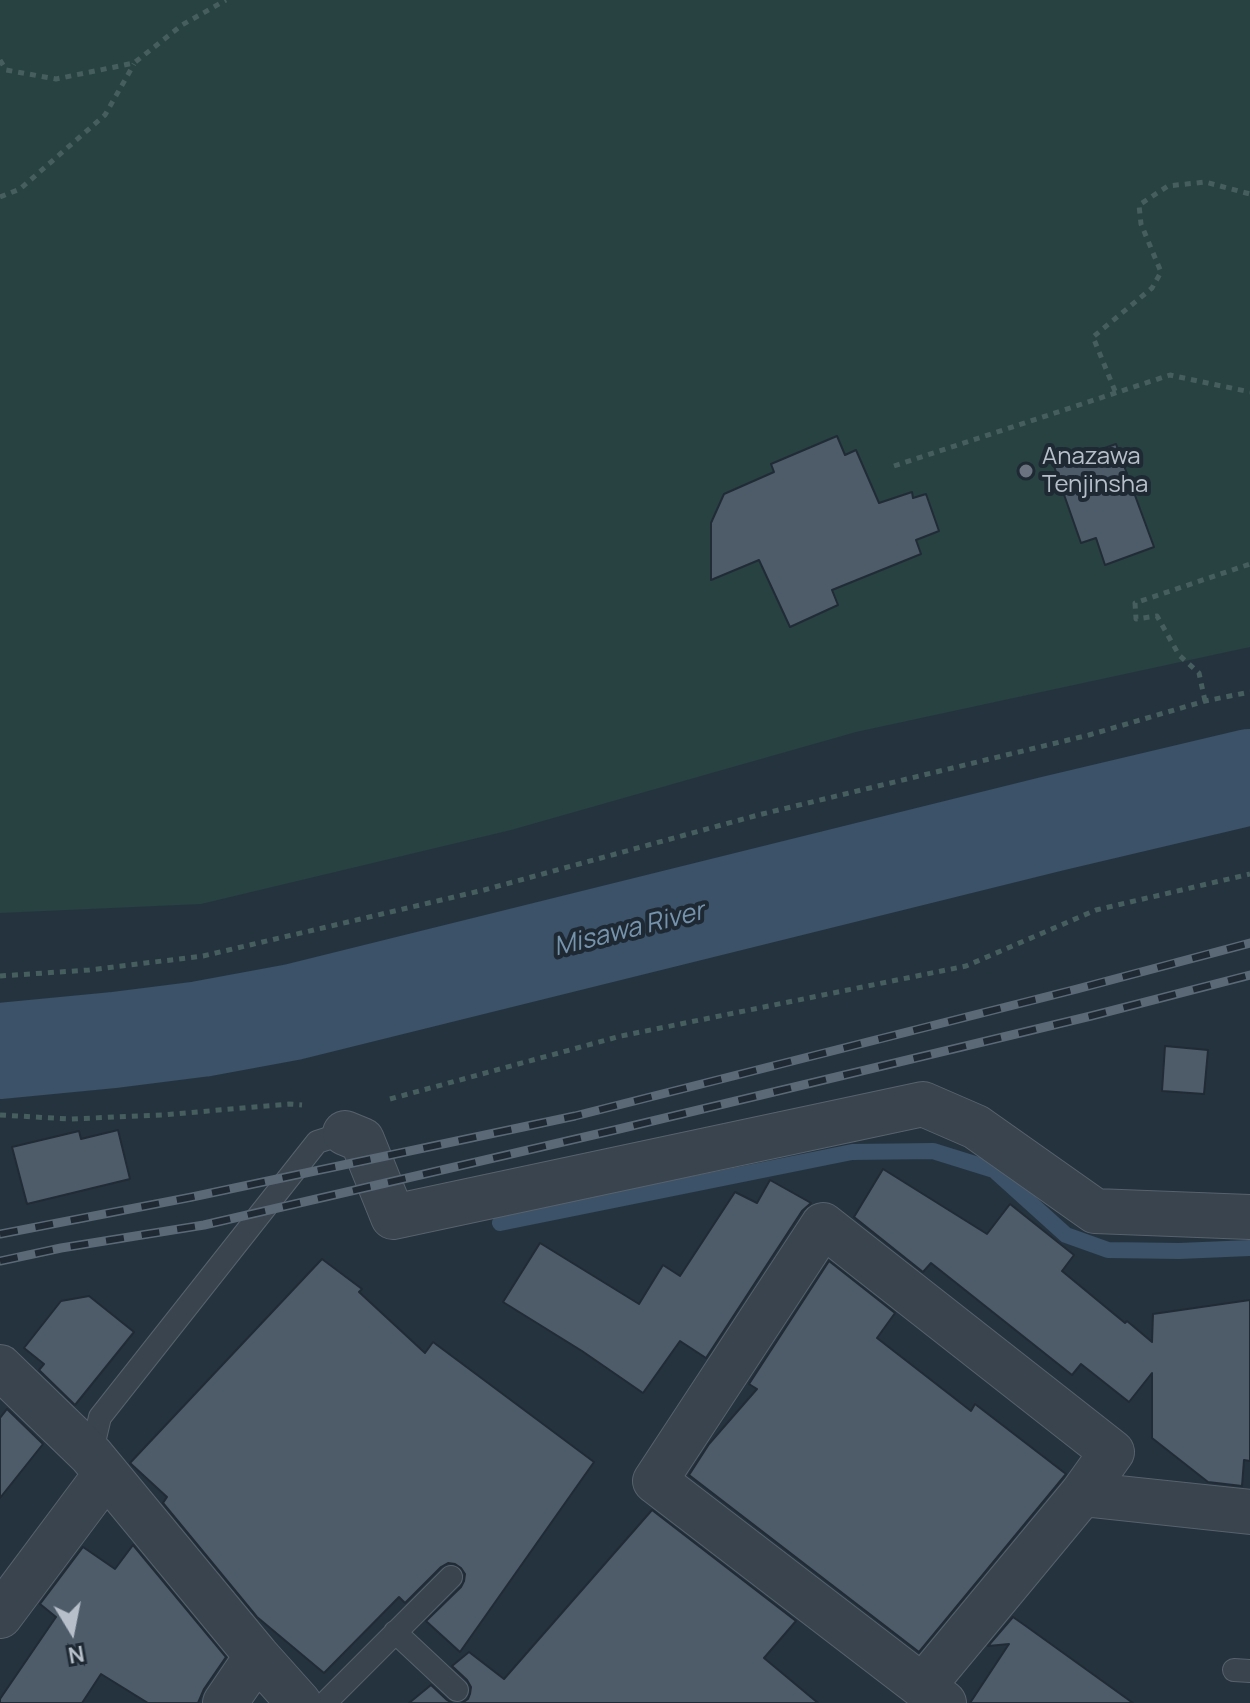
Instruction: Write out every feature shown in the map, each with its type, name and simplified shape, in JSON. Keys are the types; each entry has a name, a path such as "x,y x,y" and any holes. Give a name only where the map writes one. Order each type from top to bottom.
{"street":[{"path":"331,1119 362,1140 393,1217 923,1104 976,1127 1095,1211 1250,1217"},
{"path":"823,1225 1112,1452 934,1695 655,1481 823,1225"},
{"path":"0,1367 98,1465 299,1703"},
{"path":"0,1616 98,1465"},
{"path":"1082,1494 1250,1512"},
{"path":"225,1703 257,1656"}],"lane":[{"path":"98,1465 100,1417 317,1142 331,1119"},
{"path":"325,1703 451,1577"},
{"path":"395,1632 457,1690"}],"path":[{"path":"0,197 20,189 105,115 134,63 182,25 226,0"},
{"path":"0,60 6,70 56,79 134,63"},
{"path":"1115,392 1093,337 1152,288 1161,272 1141,224 1139,205 1168,186 1180,184 1205,182 1250,194"},
{"path":"894,466 1170,375 1250,392"},
{"path":"1205,701 1199,673 1179,655 1157,616 1136,619 1135,603 1250,564"},
{"path":"0,976 89,970 203,956 484,890 758,815 1089,735 1205,701 1250,692"},
{"path":"386,1100 621,1036 966,966 1096,910 1250,874"},
{"path":"0,1115 70,1119 289,1104 331,1119"}],"green space":[{"path":"0,0 1250,0 1250,647 856,732 511,830 201,904 0,913"}],"building":[{"path":"837,436 845,455 856,450 879,503 912,492 913,498 926,494 939,531 916,540 921,554 832,590 838,605 790,627 759,560 711,580 711,523 724,494 774,472 771,464"},
{"path":"1116,444 1154,547 1105,565 1096,538 1081,543 1054,466"},
{"path":"1165,1046 1208,1050 1204,1094 1162,1091"},
{"path":"118,1130 130,1179 27,1204 12,1147 79,1131 81,1139"},
{"path":"883,1169 987,1234 1010,1204 1074,1255 1062,1271 1152,1342 1153,1314 1250,1300 1250,1461 1244,1460 1242,1486 1208,1482 1152,1438 1152,1373 1129,1402 1081,1364 1072,1375 931,1263 923,1272 854,1217"},
{"path":"770,1180 811,1203 802,1211 706,1358 680,1341 643,1393 503,1302 540,1243 639,1304 663,1265 680,1276 735,1192 757,1203"},
{"path":"322,1259 362,1289 359,1292 425,1353 433,1342 594,1462 460,1652 426,1621 464,1581 465,1574 461,1568 448,1563 405,1603 399,1597 324,1673 257,1617 163,1503 167,1497 130,1463"},
{"path":"829,1261 895,1313 877,1338 971,1411 975,1404 1066,1474 919,1652 689,1475 709,1444 757,1389 749,1384"},
{"path":"89,1296 134,1332 75,1405 39,1370 44,1364 24,1348 61,1301"},
{"path":"7,1409 43,1444 0,1498 0,1418"},
{"path":"652,1510 796,1621 764,1658 818,1703 462,1703 468,1699 471,1687 452,1666 469,1652 504,1679"},
{"path":"133,1545 226,1657 198,1703 148,1703 101,1674 82,1703 0,1703 56,1617 40,1604 83,1547 115,1569"},
{"path":"1013,1617 1133,1703 970,1703 1009,1644 988,1646"},
{"path":"431,1685 452,1703 409,1703"}],"waterway":[{"name":"Misawa River","path":"0,1051 201,1029 293,1012 1250,777"},
{"path":"500,1223 852,1152 933,1151 994,1170 1066,1235 1108,1250 1250,1248"}],"railway":[{"path":"0,1234 575,1116 1250,943"},
{"path":"0,1261 204,1225 619,1129 1250,975"}],"place":[{"name":"Anazawa Tenjinsha","path":"1026,471"}]}
